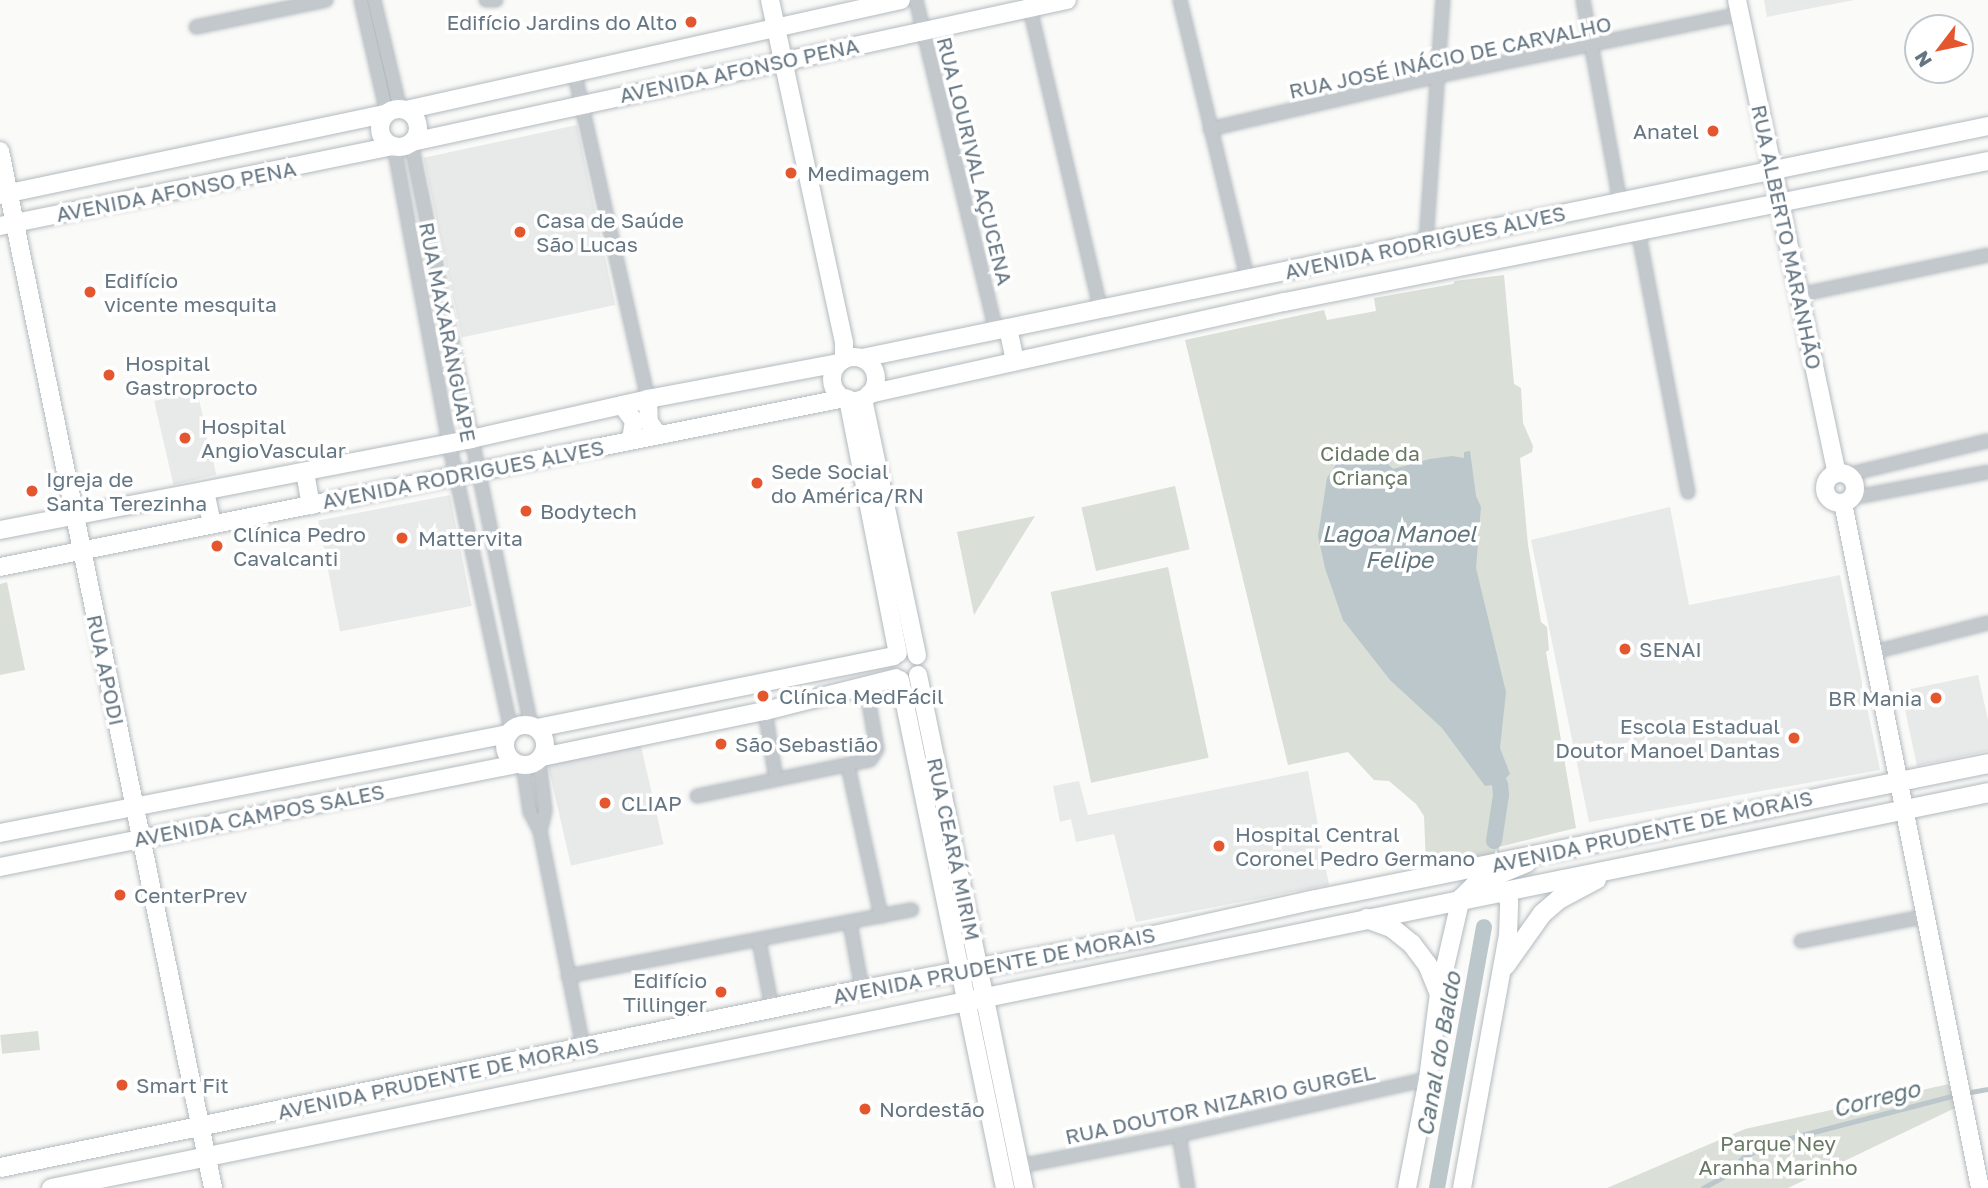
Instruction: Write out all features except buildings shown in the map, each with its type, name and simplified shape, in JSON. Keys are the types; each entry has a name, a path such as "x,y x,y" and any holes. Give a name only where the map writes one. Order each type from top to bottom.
{"main road":[{"path":"770,0 848,356 875,374 856,397 896,654 891,670 898,679 910,681 918,675 921,664 856,397 832,382 848,356"},
{"name":"AVENIDA AFONSO PENA","path":"5,194 575,75 901,0"},
{"name":"AVENIDA AFONSO PENA","path":"7,224 403,144 923,31 1029,4 1067,0"},
{"name":"RUA ALBERTO MARANHÃO","path":"1738,7 1799,295 1842,474 1854,485 1847,501 1874,652 1965,1110 1981,1158 1980,1188"},
{"path":"394,112 418,124 403,144 381,132 394,112"},
{"name":"AVENIDA RODRIGUES ALVES","path":"0,530 471,439 848,356 1002,329 1988,127"},
{"name":"RUA APODI","path":"0,151 7,224 74,516 213,1188"},
{"name":"AVENIDA RODRIGUES ALVES","path":"0,567 856,397 1285,302 1617,234 1639,239 1685,222 1988,161"},
{"path":"1674,190 1685,196 1690,206 1690,215 1685,222"},
{"path":"1615,203 1604,221 1617,234"},
{"path":"1456,236 1450,244 1449,258 1459,266"},
{"path":"1277,272 1288,287 1285,302"},
{"path":"1002,329 1015,361"},
{"path":"648,400 649,422 658,435"},
{"path":"622,405 634,421 631,440"},
{"path":"304,471 311,505"},
{"name":"RUA ALBERTO MARANHÃO","path":"1842,474 1828,480 1825,491 1831,500 1847,501"},
{"path":"205,491 212,524"},
{"path":"534,727 546,745 530,761 505,748 510,732 523,725 534,727 907,650 917,655"},
{"name":"RUA CEARÁ MIRIM","path":"918,675 970,968 1024,1188"},
{"name":"AVENIDA CAMPOS SALES","path":"0,867 530,761 765,711 898,679"},
{"name":"RUA CEARÁ MIRIM","path":"898,679 970,968"},
{"name":"AVENIDA CAMPOS SALES","path":"0,833 510,732"},
{"name":"AVENIDA PRUDENTE DE MORAIS","path":"0,1167 201,1128 862,989 1154,935 1443,873 1988,763"},
{"path":"335,767 341,799"},
{"name":"AVENIDA PRUDENTE DE MORAIS","path":"51,1188 1988,792"},
{"path":"1407,1188 1428,1079 1439,993 1461,898 1486,879 1571,848"},
{"path":"1505,965 1534,922 1558,899 1582,885 1634,863"},
{"path":"1443,873 1468,874 1486,879 1503,891 1510,909 1505,965 1462,1188"},
{"path":"1365,918 1391,927 1411,943 1427,964 1439,993"},
{"path":"1087,976 1144,952 1152,945 1154,935"},
{"name":"RUA CEARÁ MIRIM","path":"976,997 1005,1188"},
{"path":"690,1025 696,1054"},
{"path":"480,1069 486,1098"}],"street":[{"path":"195,27 326,0"},
{"path":"361,0 394,112"},
{"path":"374,0 394,112"},
{"path":"486,0 496,0"},
{"name":"RUA LOURIVAL AÇUCENA","path":"916,0 1002,329"},
{"path":"1180,0 1247,277"},
{"path":"1426,242 1443,0"},
{"path":"1583,0 1615,203"},
{"path":"1029,4 1100,307"},
{"name":"RUA JOSÉ INÁCIO DE CARVALHO","path":"1210,129 1438,76 1592,47 1738,7"},
{"path":"575,75 648,400"},
{"name":"RUA MAXARANGUAPE","path":"403,144 534,727"},
{"name":"RUA MAXARANGUAPE","path":"403,144 449,443 510,732"},
{"path":"1639,239 1688,492"},
{"path":"1799,295 1988,255"},
{"path":"1842,474 1986,442 1988,457"},
{"path":"1847,501 1988,472"},
{"path":"1874,652 1988,623"},
{"path":"697,796 870,760 877,754 866,686"},
{"path":"765,711 776,779"},
{"path":"530,761 530,812 540,831 583,1047"},
{"path":"848,766 881,916"},
{"path":"568,976 912,910"},
{"path":"1801,941 1927,916"},
{"path":"850,923 862,989"},
{"path":"759,941 772,1008"},
{"name":"RUA DOUTOR NIZARIO GURGEL","path":"1020,1166 1179,1135 1428,1079"},
{"path":"1179,1135 1188,1188"}],"shaded area":[{"path":"1764,0 1854,0 1767,17"},
{"name":"Casa de Saúde São Lucas","path":"577,125 615,305 462,338 423,158"},
{"name":"Hospital AngioVascular","path":"197,391 216,475 173,485 154,401"},
{"path":"450,495 472,606 340,631 318,521"},
{"path":"1670,507 1689,605 1840,575 1880,770 1589,822 1531,540"},
{"path":"1978,675 1988,720 1988,751 1917,766 1901,691"},
{"name":"CLIAP","path":"640,742 664,844 571,866 547,763"},
{"name":"Hospital Central Coronel Pedro Germano","path":"1308,771 1329,885 1136,922 1114,834 1076,842 1071,819 1060,822 1053,786 1079,781 1088,815"}],"green space":[{"name":"Cidade da Criança","path":"1504,275 1514,384 1521,388 1523,423 1533,446 1532,452 1520,458 1528,545 1541,622 1547,627 1549,650 1546,652 1576,828 1499,847 1500,854 1470,860 1453,858 1426,865 1424,816 1416,804 1389,781 1374,780 1348,752 1288,765 1185,340 1324,310 1327,320 1376,311 1374,298 1453,284 1455,281"},
{"path":"1175,486 1190,549 1096,571 1081,508"},
{"path":"1035,516 1018,543 974,615 957,532"},
{"path":"1168,567 1209,758 1091,783 1051,592"},
{"path":"7,582 25,670 0,675 0,584"},
{"path":"38,1031 40,1050 2,1054 0,1035"},
{"name":"Parque Ney Aranha Marinho","path":"1949,1084 1955,1108 1788,1188 1607,1188 1745,1129"}],"water":[{"name":"Lagoa Manoel Felipe","path":"1352,451 1377,453 1393,469 1430,459 1452,456 1464,458 1464,452 1470,451 1476,496 1481,507 1476,568 1506,692 1500,748 1510,774 1500,784 1485,786 1442,728 1390,680 1343,620 1325,568 1318,536 1327,478 1339,460"}],"waterway":[{"name":"Canal do Baldo","path":"1494,841 1501,795 1500,784"},
{"name":"Canal do Baldo","path":"1437,1188 1484,927"},
{"name":"Corrego","path":"1965,1093 1988,1089"},
{"name":"Corrego","path":"1703,1188 1723,1177 1745,1156 1779,1141 1956,1095"}],"place":[{"name":"Edifício Jardins do Alto","path":"691,22"},
{"name":"Anatel","path":"1713,131"},
{"name":"Medimagem","path":"791,173"},
{"name":"Casa de Saúde São Lucas","path":"520,232"},
{"name":"Edifício vicente mesquita","path":"90,292"},
{"name":"Hospital Gastroprocto","path":"109,375"},
{"name":"Hospital AngioVascular","path":"185,438"},
{"name":"Sede Social do América/RN","path":"757,483"},
{"name":"Igreja de Santa Terezinha","path":"32,491"},
{"name":"Bodytech","path":"526,511"},
{"name":"Mattervita","path":"402,538"},
{"name":"Clínica Pedro Cavalcanti","path":"217,546"},
{"name":"SENAI","path":"1625,649"},
{"name":"Clínica MedFácil","path":"763,696"},
{"name":"BR Mania","path":"1936,698"},
{"name":"Escola Estadual Doutor Manoel Dantas","path":"1794,738"},
{"name":"São Sebastião","path":"721,744"},
{"name":"CLIAP","path":"605,803"},
{"name":"Hospital Central Coronel Pedro Germano","path":"1219,846"},
{"name":"CenterPrev","path":"120,895"},
{"name":"Edifício Tillinger","path":"721,992"},
{"name":"Smart Fit","path":"122,1085"},
{"name":"Nordestão","path":"865,1109"}]}
